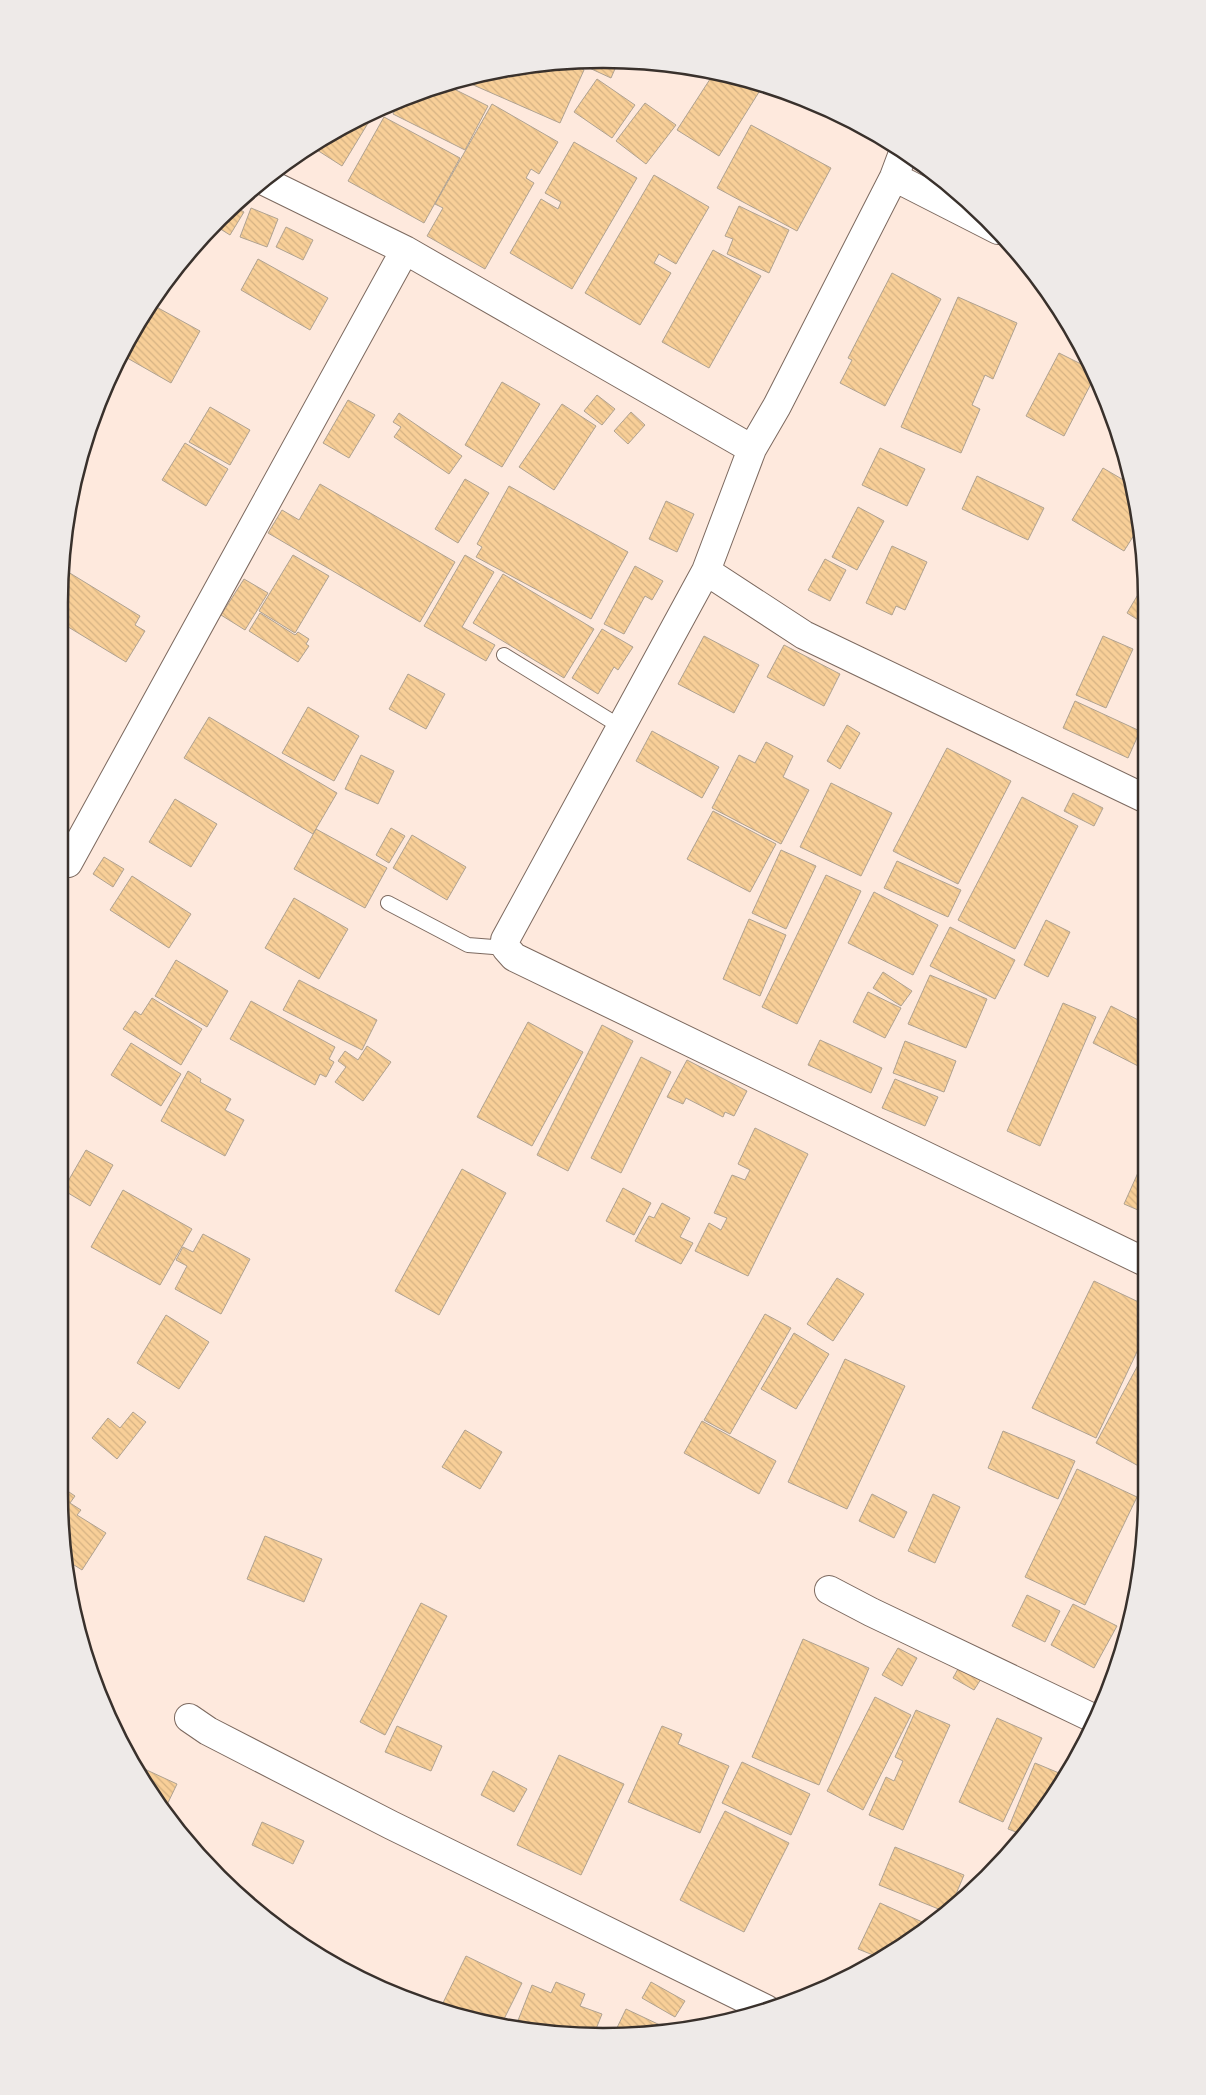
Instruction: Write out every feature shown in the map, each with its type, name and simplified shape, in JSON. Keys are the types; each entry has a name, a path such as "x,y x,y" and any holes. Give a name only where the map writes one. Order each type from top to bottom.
{"street":[{"path":"966,209 898,165 777,406 752,448 706,570 505,940 506,948 514,958 1138,1259"},
{"path":"270,184 405,250 752,448"},
{"path":"68,863 405,250"},
{"path":"706,570 804,635 1138,795"},
{"path":"829,1590 1089,1716"},
{"path":"189,1718 208,1731 391,1825 757,2005"}],"lane":[{"path":"504,655 621,727"},
{"path":"388,903 468,945 506,948"}],"building":[{"path":"590,68 615,68 611,78"},
{"path":"582,69 584,70 560,123 472,84 533,72"},
{"path":"597,79 635,105 612,138 574,112"},
{"path":"710,79 759,91 719,156 677,130"},
{"path":"454,89 488,106 465,150 393,114 398,108"},
{"path":"645,103 676,125 646,164 616,141"},
{"path":"492,104 558,142 539,174 531,169 526,178 534,183 485,269 427,236 443,208 435,204"},
{"path":"384,117 460,158 424,223 348,181"},
{"path":"369,122 342,166 317,150"},
{"path":"751,125 831,168 797,231 717,188"},
{"path":"574,142 637,178 572,289 510,253 541,199 558,209 561,202 545,193"},
{"path":"654,175 709,207 676,264 659,254 654,263 671,273 640,325 585,293"},
{"path":"739,206 789,230 769,273 727,254 733,239 725,236"},
{"path":"251,208 278,219 267,247 240,237"},
{"path":"240,209 244,212 230,235 220,229"},
{"path":"286,227 313,240 303,260 276,247"},
{"path":"713,250 761,276 709,368 662,342"},
{"path":"258,259 328,298 310,330 241,290"},
{"path":"892,273 941,299 885,406 840,383 852,360 848,358"},
{"path":"958,297 1017,323 993,379 985,375 972,405 980,409 961,453 901,427"},
{"path":"157,307 200,331 171,383 127,358"},
{"path":"1059,353 1082,365 1091,383 1064,436 1026,416"},
{"path":"502,382 540,404 502,467 465,445"},
{"path":"597,395 615,409 602,425 584,411"},
{"path":"348,400 375,415 349,458 323,443"},
{"path":"562,404 596,426 554,490 519,467"},
{"path":"210,407 250,430 230,465 189,442"},
{"path":"631,412 645,425 628,444 614,431"},
{"path":"399,413 462,456 449,474 394,437 401,427 393,422"},
{"path":"185,443 228,469 206,506 162,480"},
{"path":"880,448 925,469 907,506 862,485"},
{"path":"1103,468 1124,480 1134,535 1124,551 1072,520"},
{"path":"977,476 1044,508 1028,540 962,509"},
{"path":"465,479 489,493 458,543 435,529"},
{"path":"320,484 455,562 420,622 268,533 282,510 299,520"},
{"path":"509,486 628,552 591,619 476,557 482,547 477,544"},
{"path":"666,501 694,514 677,552 649,539"},
{"path":"858,507 884,521 857,570 832,557"},
{"path":"892,546 927,562 905,610 896,606 892,615 866,603"},
{"path":"293,555 329,576 295,633 259,611"},
{"path":"465,555 494,572 462,627 495,645 486,661 424,626"},
{"path":"825,559 846,570 830,601 808,590"},
{"path":"635,566 663,581 652,600 645,596 624,634 604,624"},
{"path":"69,572 140,616 135,625 145,631 126,662 68,627"},
{"path":"503,574 594,629 564,678 473,623"},
{"path":"244,579 268,593 245,630 221,615"},
{"path":"1138,595 1138,620 1127,613"},
{"path":"260,613 295,635 298,632 309,639 306,644 309,646 298,662 249,631"},
{"path":"602,629 633,647 618,670 614,667 598,694 572,678"},
{"path":"704,636 759,665 734,713 678,684"},
{"path":"1103,636 1133,649 1106,708 1076,695"},
{"path":"784,645 840,674 824,706 767,677"},
{"path":"408,674 445,694 426,729 389,709"},
{"path":"1075,701 1138,730 1138,736 1128,758 1063,728"},
{"path":"308,707 359,736 334,781 282,753"},
{"path":"209,717 337,793 313,834 184,758"},
{"path":"847,725 860,733 840,769 827,761"},
{"path":"652,731 719,767 702,798 636,761"},
{"path":"766,742 793,756 783,777 809,790 781,844 712,808 739,755 755,763"},
{"path":"947,748 1011,781 958,884 893,851"},
{"path":"361,755 394,771 378,804 345,789"},
{"path":"831,783 892,813 861,876 800,847"},
{"path":"1073,793 1103,808 1094,826 1064,811"},
{"path":"1022,797 1078,826 1015,949 958,920"},
{"path":"175,799 217,824 191,867 149,842"},
{"path":"713,811 776,844 750,892 687,859"},
{"path":"391,828 405,836 389,863 376,855"},
{"path":"316,829 387,868 365,908 294,869"},
{"path":"412,835 466,867 447,900 393,868"},
{"path":"781,850 816,866 786,929 752,913"},
{"path":"104,857 124,869 113,887 93,874"},
{"path":"897,861 961,890 948,917 884,888"},
{"path":"826,875 861,891 797,1024 762,1007"},
{"path":"132,876 191,914 169,948 110,910"},
{"path":"874,892 938,925 913,975 848,943"},
{"path":"294,898 348,929 319,979 265,948"},
{"path":"749,919 786,935 760,996 723,979"},
{"path":"1046,920 1070,932 1048,977 1024,965"},
{"path":"950,927 1015,960 995,999 930,966"},
{"path":"176,960 228,991 207,1027 155,996"},
{"path":"883,972 912,991 901,1006 873,988"},
{"path":"930,975 987,999 966,1048 908,1024"},
{"path":"299,980 377,1020 362,1050 283,1010"},
{"path":"868,992 901,1008 885,1038 853,1022"},
{"path":"152,998 202,1029 181,1065 123,1029 135,1011 141,1015"},
{"path":"251,1001 335,1047 329,1059 334,1062 326,1077 320,1074 315,1085 230,1039"},
{"path":"1063,1003 1096,1017 1040,1146 1007,1131"},
{"path":"1111,1006 1138,1020 1138,1066 1093,1043"},
{"path":"528,1022 583,1052 532,1146 477,1117"},
{"path":"602,1025 633,1041 568,1171 537,1155"},
{"path":"820,1040 882,1068 871,1093 808,1065"},
{"path":"905,1041 956,1061 944,1092 893,1073"},
{"path":"131,1043 181,1074 161,1106 111,1075"},
{"path":"367,1046 391,1062 363,1101 335,1082 346,1067 338,1061 345,1051 358,1060"},
{"path":"641,1057 671,1072 621,1173 591,1158"},
{"path":"687,1060 747,1091 734,1116 725,1112 723,1117 686,1098 683,1104 667,1097"},
{"path":"188,1071 201,1079 200,1082 231,1099 225,1110 244,1120 225,1156 161,1121"},
{"path":"895,1079 938,1097 925,1126 882,1108"},
{"path":"755,1128 808,1154 748,1276 695,1251 709,1223 721,1230 727,1218 714,1213 732,1175 745,1180 750,1170 738,1164"},
{"path":"86,1150 113,1165 90,1206 68,1193 68,1181"},
{"path":"462,1169 506,1193 439,1315 395,1291"},
{"path":"1138,1173 1138,1210 1124,1204"},
{"path":"623,1188 651,1203 634,1235 606,1221"},
{"path":"123,1190 192,1229 160,1285 91,1247"},
{"path":"662,1203 690,1218 680,1237 693,1243 681,1264 635,1241 649,1216 654,1218"},
{"path":"203,1234 250,1259 221,1314 175,1289 187,1266 176,1260 183,1247 193,1252"},
{"path":"837,1278 864,1294 833,1341 807,1324"},
{"path":"1094,1281 1138,1302 1138,1350 1096,1438 1032,1408"},
{"path":"765,1314 791,1328 730,1434 704,1420"},
{"path":"166,1315 209,1342 179,1389 137,1363"},
{"path":"794,1333 829,1354 796,1409 761,1389"},
{"path":"845,1359 905,1386 847,1509 788,1482"},
{"path":"1138,1365 1138,1466 1096,1443"},
{"path":"133,1412 146,1422 117,1459 92,1438 108,1418 120,1428"},
{"path":"702,1421 776,1461 759,1494 684,1453"},
{"path":"465,1430 502,1452 480,1489 442,1467"},
{"path":"1003,1431 1075,1461 1058,1499 988,1468"},
{"path":"1077,1469 1137,1497 1085,1605 1025,1577"},
{"path":"68,1491 75,1496 70,1503 81,1510 77,1515 106,1533 82,1570 72,1564"},
{"path":"872,1494 907,1512 894,1538 859,1521"},
{"path":"933,1494 960,1507 935,1563 908,1551"},
{"path":"265,1536 322,1559 304,1602 247,1579"},
{"path":"1027,1595 1060,1611 1045,1642 1012,1626"},
{"path":"421,1603 447,1616 385,1735 360,1722"},
{"path":"1073,1604 1117,1626 1094,1668 1051,1645"},
{"path":"803,1639 869,1668 819,1785 752,1757"},
{"path":"898,1648 917,1658 902,1686 882,1675"},
{"path":"959,1667 981,1679 974,1690 953,1678"},
{"path":"875,1697 911,1715 863,1810 827,1791"},
{"path":"916,1710 950,1725 903,1830 869,1815 886,1777 894,1781 903,1761 895,1757"},
{"path":"997,1718 1042,1738 1003,1822 959,1802"},
{"path":"397,1726 442,1746 431,1771 385,1752"},
{"path":"662,1726 682,1734 678,1744 729,1766 700,1833 628,1802"},
{"path":"559,1755 624,1784 581,1875 517,1845"},
{"path":"742,1762 810,1794 791,1835 722,1803"},
{"path":"1035,1763 1059,1773 1016,1832 1008,1829"},
{"path":"145,1769 177,1784 168,1803"},
{"path":"493,1771 527,1789 514,1812 481,1795"},
{"path":"725,1811 789,1843 744,1932 680,1900"},
{"path":"262,1822 304,1841 293,1864 252,1845"},
{"path":"895,1847 964,1875 955,1895 939,1909 879,1885"},
{"path":"880,1903 922,1922 873,1955 858,1949"},
{"path":"466,1956 522,1983 505,2018 443,2003"},
{"path":"556,1982 585,1994 580,2006 602,2014 597,2028 518,2020 532,1985 551,1993"},
{"path":"651,1982 685,2001 675,2017 642,1998"},
{"path":"626,2009 658,2024 638,2026 617,2027"}]}
